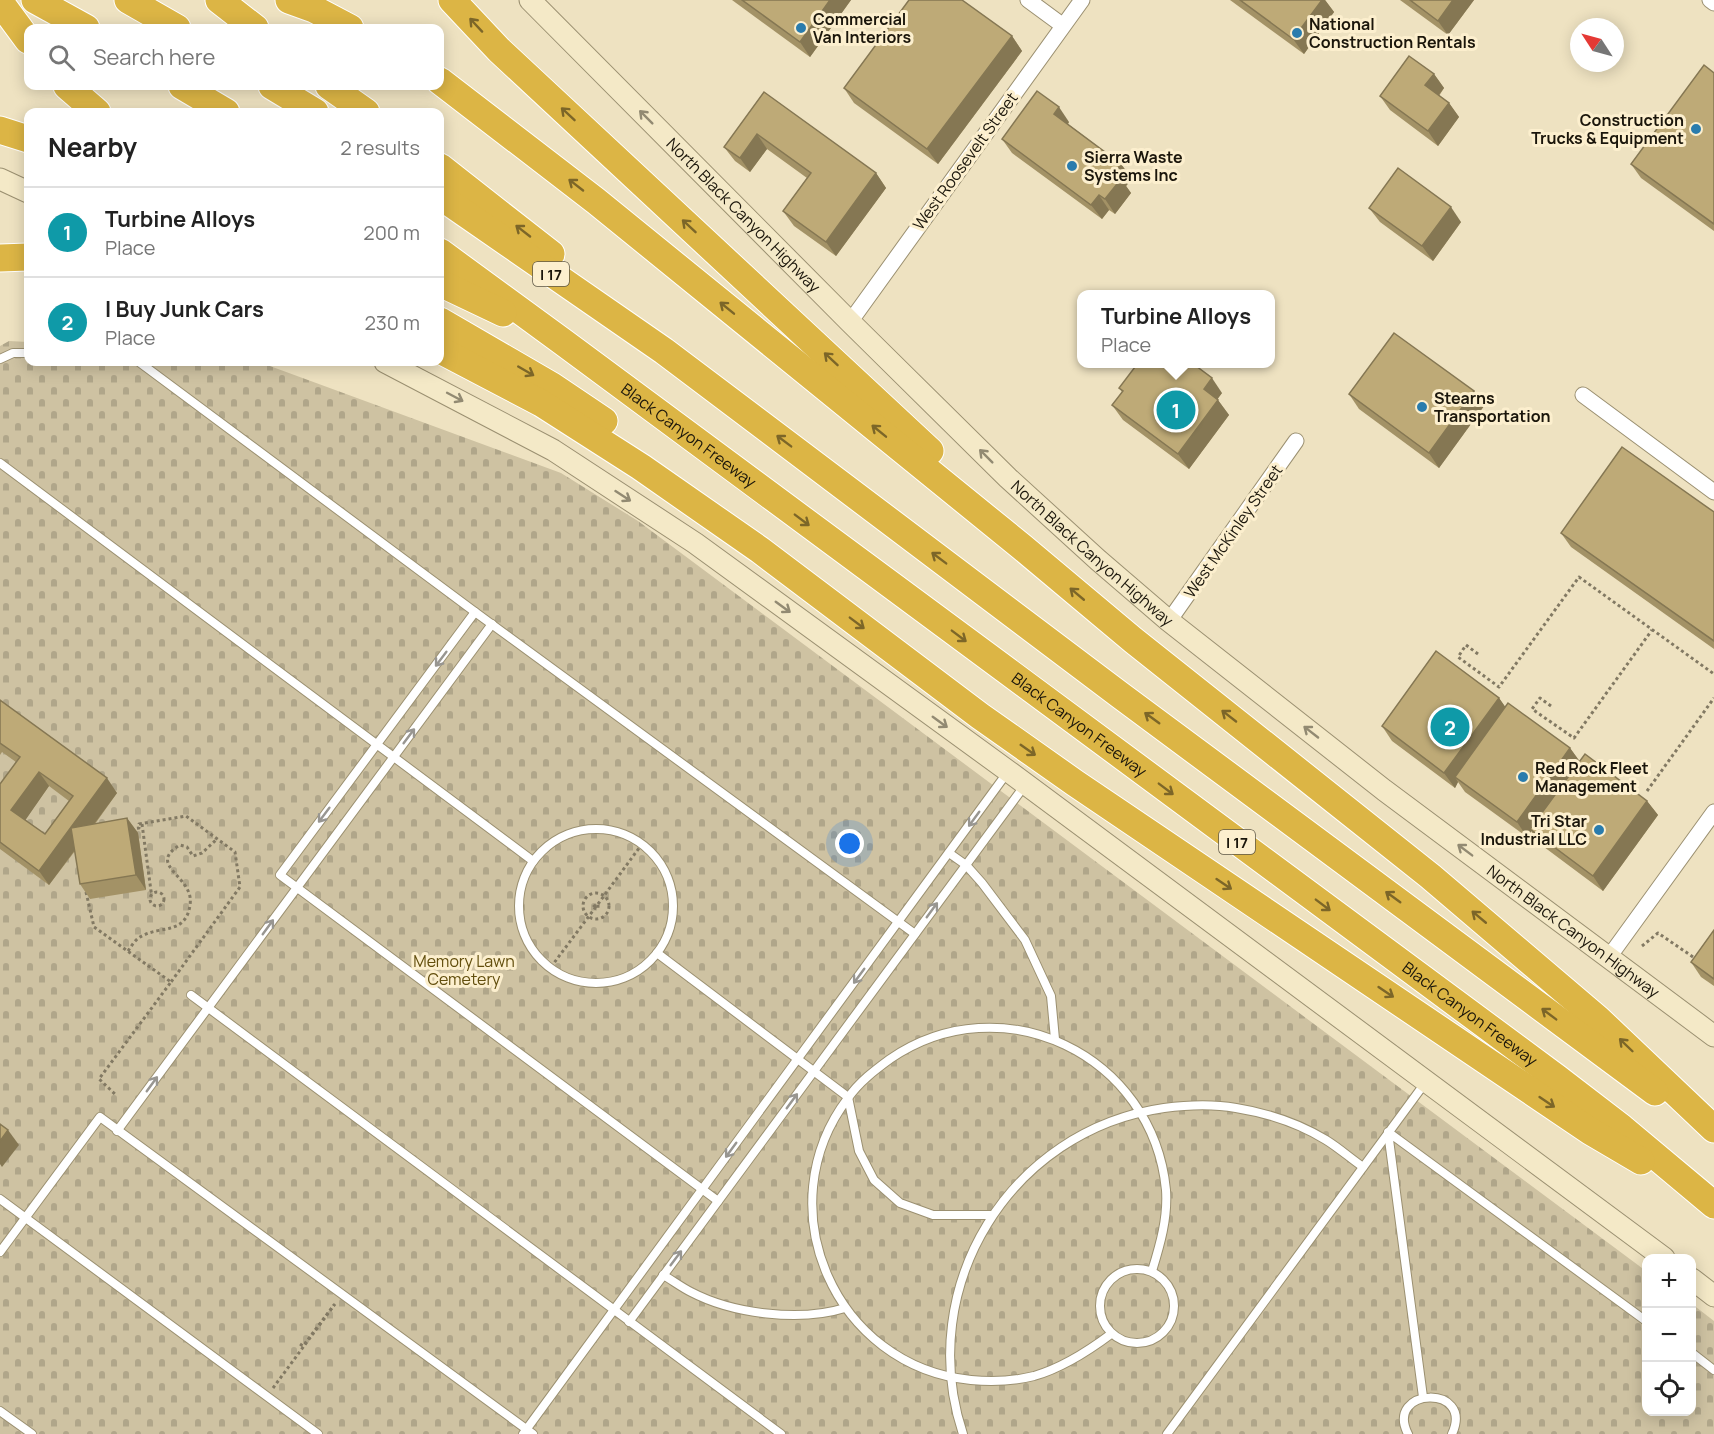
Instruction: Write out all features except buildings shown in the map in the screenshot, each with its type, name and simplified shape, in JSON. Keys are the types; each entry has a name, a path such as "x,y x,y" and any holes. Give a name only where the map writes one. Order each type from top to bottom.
{"highway":[{"path":"35,0 79,24"},
{"path":"128,0 170,24"},
{"path":"219,0 250,24"},
{"path":"289,0 314,9 342,24"},
{"path":"452,0 499,50 947,467 1022,547"},
{"path":"0,2 24,35"},
{"path":"444,84 596,201 1133,640 1430,876 1598,1018 1714,1129"},
{"path":"72,90 92,108"},
{"path":"189,90 219,108"},
{"path":"279,90 308,108"},
{"path":"335,90 360,108"},
{"path":"0,130 24,137"},
{"path":"444,170 540,244 664,351"},
{"name":"I 17","path":"444,199 664,351 1111,688 1714,1136"},
{"name":"Black Canyon Freeway","path":"444,255 1557,1078 1622,1128 1714,1205"},
{"path":"0,258 24,256"},
{"path":"444,284 564,342"},
{"path":"444,323 552,386 760,550 980,716 1084,789 1590,1131 1714,1205"},
{"path":"444,352 646,460"}],"main road":[{"name":"North Black Canyon Highway","path":"530,0 1008,478 1098,560 1169,621 1384,789 1714,1036"},
{"path":"0,179 24,190"},
{"path":"393,366 553,450 695,543 1026,784 1659,1254"},
{"path":"1696,1282 1714,1296"}],"street":[{"path":"1028,0 1062,26"},
{"name":"West Roosevelt Street","path":"850,322 1082,0"},
{"path":"1710,0 1714,3"},
{"path":"1583,396 1714,492"},
{"name":"West McKinley Street","path":"1169,621 1296,441"},
{"path":"1609,957 1714,812"}],"lane":[{"path":"0,359 13,353 24,353"},
{"path":"144,366 915,934"},
{"path":"0,463 533,861"},
{"path":"476,612 280,875 718,1201"},
{"path":"117,1131 492,624"},
{"path":"0,1252 100,1117 528,1432 1008,771"},
{"path":"628,1322 1026,784"},
{"path":"596,829 620,832 642,844 659,861 670,883 673,907 669,931 657,953 638,971 613,981 586,983 561,975 540,960 525,937 519,911 522,885 533,861 551,843 572,832 596,829"},
{"path":"949,853 966,866 982,883 1025,940 1051,996 1055,1039"},
{"path":"657,953 848,1097 858,1151 874,1180 900,1203 933,1215 992,1215"},
{"path":"191,995 781,1434"},
{"path":"1111,1334 1071,1361 1032,1376 992,1382 950,1378 910,1363 881,1345 862,1328 845,1308 827,1276 815,1240 812,1203 816,1165 829,1130 848,1097 875,1070 898,1053 942,1033 980,1027 1018,1029 1055,1039 1089,1058 1118,1082 1141,1112 1158,1150 1166,1191 1164,1232 1152,1272"},
{"path":"1167,1434 1425,1082"},
{"path":"963,1434 950,1378 951,1321 966,1266 992,1215 1021,1179 1057,1149 1097,1126 1141,1112 1188,1105 1236,1107 1282,1119 1325,1139 1363,1167"},
{"path":"1388,1132 1642,1317"},
{"path":"1388,1132 1423,1396"},
{"path":"0,1199 318,1434"},
{"path":"1131,1269 1152,1272 1162,1278 1174,1298 1171,1322 1164,1332 1155,1339 1132,1344 1111,1334 1100,1316 1101,1295 1105,1285 1112,1277 1131,1269"},
{"path":"663,1275 692,1293 731,1306 773,1314 819,1314 845,1308"},
{"path":"1696,1356 1714,1370"},
{"path":"1408,1434 1404,1421 1406,1413 1410,1405 1423,1396 1432,1396 1448,1403 1455,1419 1452,1434"},
{"path":"0,1411 32,1434"}],"path":[{"path":"1478,654 1466,645 1458,657 1499,687 1579,577 1714,674"},
{"path":"1551,706 1540,698 1532,709 1574,738 1652,630"},
{"path":"1647,791 1714,698"},
{"path":"116,1095 99,1079 240,887 235,852 186,816 139,824 139,828 128,830"},
{"path":"142,824 153,894 150,901 158,906 162,904 164,898 162,895 156,892 153,894"},
{"path":"128,951 137,938 143,935 173,929 183,921 190,908 189,892 167,864 168,856 180,845 187,847 193,856 202,853 217,839"},
{"path":"550,968 642,844"},
{"path":"86,889 94,927 171,982"},
{"path":"599,893 605,896 610,904 607,914 599,920 588,917 583,907 588,896 599,893"},
{"path":"1642,946 1658,933 1698,960"},
{"path":"300,1344 303,1346 342,1294"},
{"path":"267,1396 342,1294"}],"green space":[{"name":"Memory Lawn Cemetery","path":"9,341 24,342 24,366 270,366 561,473 638,521 1642,1268 1642,1416 1696,1416 1696,1307 1714,1321 1714,1434 0,1434 0,346"}],"place":[{"name":"Commercial Van Interiors","path":"801,28"},
{"name":"National Construction Rentals","path":"1297,33"},
{"name":"Construction Trucks & Equipment","path":"1696,129"},
{"name":"Sierra Waste Systems Inc","path":"1072,166"},
{"name":"Stearns Transportation","path":"1422,407"},
{"name":"Turbine Alloys","path":"1176,410"},
{"name":"I Buy Junk Cars","path":"1450,727"},
{"name":"Red Rock Fleet Management","path":"1523,777"},
{"name":"Tri Star Industrial LLC","path":"1599,830"}]}
